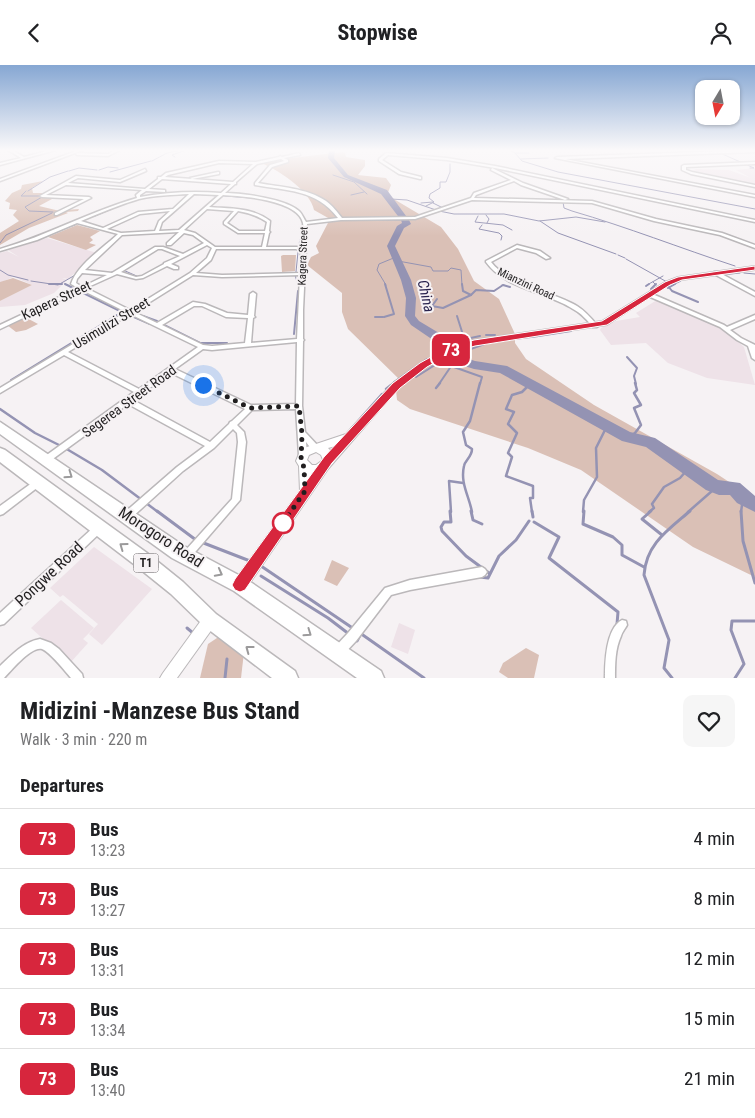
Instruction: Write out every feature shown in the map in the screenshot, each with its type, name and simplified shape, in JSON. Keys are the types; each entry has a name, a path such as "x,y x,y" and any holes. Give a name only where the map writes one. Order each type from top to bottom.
{"highway":[{"name":"Morogoro Road","path":"0,427 51,457 126,516 186,556 240,585 374,678"},
{"name":"Morogoro Road","path":"0,454 40,482 177,587 210,620 288,678"}],"main road":[{"path":"240,585 305,491 348,437 396,385 436,357 450,350 474,343 594,326 618,317 650,295 680,278 755,268"},
{"path":"305,491 304,467 301,461 303,455 310,449 348,437"},
{"path":"317,448 326,452 326,463"},
{"path":"304,467 313,470 326,463"},
{"path":"168,678 210,620"}],"street":[{"path":"56,214 89,198 42,196 76,179"},
{"path":"97,179 123,181 128,179"},
{"path":"139,198 138,195 158,179"},
{"path":"167,179 235,183"},
{"path":"185,180 192,179"},
{"path":"169,244 240,179"},
{"path":"260,179 256,184 298,190 311,195 331,206 341,219"},
{"path":"511,179 571,201"},
{"path":"552,179 755,221"},
{"path":"664,179 755,196"},
{"path":"718,179 755,186"},
{"path":"472,199 475,194 514,180"},
{"path":"66,183 144,189 169,193"},
{"name":"Kagera Street","path":"0,250 33,241 139,198 169,193 221,195 278,201 300,212 305,223 299,406 303,455"},
{"path":"157,231 160,222 192,193"},
{"path":"305,223 341,219 414,218 472,199 571,201 596,203 645,218 721,234 755,247"},
{"path":"207,208 237,210 260,215 269,222 264,248"},
{"path":"103,229 138,213 173,210"},
{"path":"237,210 226,223 234,231 268,232"},
{"path":"79,222 121,234 182,231 194,234 214,248 303,248"},
{"path":"121,234 81,271 72,283 79,289 130,311 202,347 212,349 301,340"},
{"path":"81,271 115,273 141,278 206,244"},
{"name":"Mianzini Road","path":"548,258 538,252 517,246 488,262 490,267 505,276 582,311 594,326"},
{"name":"Kapera Street","path":"0,327 115,273 156,248 164,248 182,255"},
{"name":"Usimulizi Street","path":"0,391 192,274 209,259 214,248"},
{"path":"166,264 176,268"},
{"path":"716,273 755,294"},
{"path":"192,274 222,276 302,274"},
{"path":"248,344 253,295"},
{"path":"650,295 728,329 753,347 755,358"},
{"path":"158,325 197,303 226,315 252,317"},
{"path":"728,329 755,317"},
{"name":"Segerea Street Road","path":"51,457 202,347"},
{"path":"63,352 141,393"},
{"path":"172,370 250,408 299,406"},
{"path":"129,401 211,446"},
{"path":"126,516 180,469 211,446 250,408"},
{"path":"186,556 236,500 242,442 240,432 232,424"},
{"path":"302,434 317,448"},
{"path":"0,511 40,482"},
{"name":"Pongwe Road","path":"0,620 100,528"},
{"path":"337,653 388,591 482,572"},
{"path":"610,678 614,643 618,628 622,625"},
{"path":"1,673 33,643 42,643 49,646 78,678"}],"shaded area":[{"path":"288,179 386,179 391,185 387,195 441,227 458,249 474,281 499,299 515,334 515,343 526,359 594,405 717,474 755,499 755,577 693,547 581,470 528,448 410,409 397,400 396,390 401,381 348,329 342,312 342,293 307,265 311,257 319,253 316,246 330,219 314,210 306,195"},
{"path":"728,179 755,179 755,184"},
{"path":"43,181 32,188 33,193 46,193 52,199 39,206 64,212 65,210 79,209 78,211 66,212 68,213 29,228 0,245 0,233 19,221 13,215 17,210 9,209 10,203 5,201 12,193 21,189 22,185"},
{"path":"77,225 100,231 90,237 93,240 89,243 96,245 86,250 48,237"},
{"path":"47,238 97,253 68,279 62,278 67,280 54,293 25,305 0,307 0,301 32,285 10,275 13,277 0,283 0,253 7,251 19,257 8,250"},
{"path":"296,255 295,271 282,272 281,256"},
{"path":"13,278 32,285 0,301 0,282"},
{"path":"657,300 721,327 744,347 755,385 707,378 668,363 646,343 611,345 600,330 616,321 640,317 636,313"},
{"path":"25,317 38,324 26,330 16,332 7,325"},
{"path":"94,547 152,589 102,645 89,634 98,624 63,595 60,597 50,588"},
{"path":"332,560 349,568 337,586 324,580"},
{"path":"61,600 94,628 83,639 88,643 70,663 31,628"},
{"path":"399,623 415,630 408,654 391,647"},
{"path":"223,634 244,652 241,678 200,678 208,644"},
{"path":"526,648 539,655 534,678 508,678 499,672 503,663"}],"waterway":[{"path":"28,191 47,179"},
{"name":"China","path":"344,179 354,182 367,194"},
{"name":"China","path":"352,179 384,192 405,220 407,224 401,226 391,246 406,280 411,298 410,316 415,323 440,339 456,359 474,365 503,369 529,385 566,402 597,422 627,437 650,442 712,485 719,488 734,488 743,498 755,505"},
{"path":"426,206 434,202 429,198 430,194 440,188 440,182 446,182 447,179"},
{"path":"593,179 755,209"},
{"path":"26,191 21,196 41,196"},
{"path":"351,195 364,192"},
{"path":"194,194 218,196"},
{"path":"225,196 251,198"},
{"path":"42,197 25,207 29,211 53,212"},
{"path":"131,201 140,199"},
{"path":"391,199 407,200 436,210"},
{"path":"421,203 433,202"},
{"path":"563,202 564,208 572,211 735,266"},
{"path":"433,203 445,209"},
{"path":"113,208 117,207"},
{"path":"95,216 112,209"},
{"path":"439,211 454,214 504,214 539,221 576,217 605,222"},
{"path":"0,243 6,235 52,213"},
{"path":"486,215 489,219 487,223"},
{"path":"478,216 475,222 503,225 512,230"},
{"path":"331,221 344,220"},
{"path":"371,220 405,220"},
{"path":"540,221 558,233 616,254"},
{"path":"3,250 75,225"},
{"path":"482,225 479,229 499,233 502,236 501,240"},
{"path":"299,244 302,228"},
{"path":"296,249 298,252 296,272"},
{"path":"618,255 625,258"},
{"path":"386,285 377,270 379,264 396,257"},
{"path":"626,259 660,278"},
{"path":"398,261 431,267 433,271 448,271 451,268 461,270 462,285"},
{"path":"0,270 8,275 28,280"},
{"path":"123,270 139,277"},
{"path":"109,273 115,271"},
{"path":"722,275 740,273"},
{"path":"744,273 755,274"},
{"path":"60,284 77,274"},
{"path":"93,274 105,275"},
{"path":"295,275 298,285"},
{"path":"647,285 660,278"},
{"path":"660,278 667,282"},
{"path":"31,281 51,284"},
{"path":"675,284 681,281"},
{"path":"51,284 60,284"},
{"path":"51,284 60,284"},
{"path":"11,380 122,312 65,284 68,285"},
{"path":"384,317 394,314 385,284"},
{"path":"462,284 463,291 471,295"},
{"path":"651,289 656,284"},
{"path":"669,287 675,284"},
{"path":"471,295 476,290 494,291 503,285"},
{"path":"503,285 510,287"},
{"path":"669,287 672,291 698,302"},
{"path":"294,334 298,291"},
{"path":"437,299 432,306 443,308 471,295"},
{"path":"127,314 150,324"},
{"path":"143,316 157,321"},
{"path":"446,346 453,344 459,338 464,338 457,316"},
{"path":"375,317 383,317"},
{"path":"164,325 200,343 227,343"},
{"path":"532,337 571,331"},
{"path":"486,335 495,335"},
{"path":"466,339 480,336"},
{"path":"514,339 531,337"},
{"name":"China","path":"416,377 446,358 490,342"},
{"path":"627,357 637,368 634,376 636,384"},
{"path":"394,382 427,359"},
{"path":"451,366 456,359"},
{"path":"439,384 451,366"},
{"path":"451,366 482,377 480,384"},
{"path":"436,388 440,383"},
{"path":"472,512 463,478 465,464 472,449 466,445 463,432 470,421 480,383"},
{"path":"627,437 635,433 641,425 634,408 641,405 634,393 637,390 635,383"},
{"path":"386,389 391,385"},
{"path":"529,385 522,392 512,395 506,409 514,412 508,424 517,433 508,453 512,457 506,476 533,486 533,498 530,498 532,512"},
{"path":"351,429 382,394"},
{"path":"0,409 35,433 61,446"},
{"path":"583,512 584,500 597,477 596,448 607,426"},
{"path":"65,448 102,470 142,500"},
{"path":"649,512 654,508 652,504 664,487 680,478 687,470"},
{"path":"451,512 449,481 463,483"},
{"path":"688,512 712,491 712,485"},
{"path":"741,512 743,498"},
{"path":"146,503 158,512"},
{"path":"157,511 196,540"},
{"path":"450,511 451,522 444,522 441,527 442,531 466,556 489,573"},
{"path":"471,511 473,520 482,524"},
{"path":"532,511 533,517"},
{"path":"584,511 583,524 613,537 622,545 622,555 644,567"},
{"path":"651,511 642,519 662,535"},
{"path":"672,678 664,668 669,640 644,575 649,555 659,539 690,511"},
{"path":"741,512 743,541 755,583"},
{"path":"480,577 488,578 499,556 516,540 529,521"},
{"path":"534,522 559,537 549,558 618,612 617,624"},
{"path":"201,542 250,561"},
{"path":"261,566 354,629"},
{"path":"261,576 328,618 349,634"},
{"path":"735,678 744,664 731,630 732,621 755,621"},
{"path":"187,628 193,633"},
{"path":"354,639 357,641 361,634"},
{"path":"361,634 424,678"},
{"path":"225,678 227,659"}],"bus line":[{"name":"73","path":"240,585 254,562 328,460 396,385 436,357 450,350 474,343 604,323 618,317 667,283 680,278 690,275 755,268"}],"route":[{"path":"203,385 250,408 299,406 303,455 301,461 304,467 305,491 283,523"}]}
